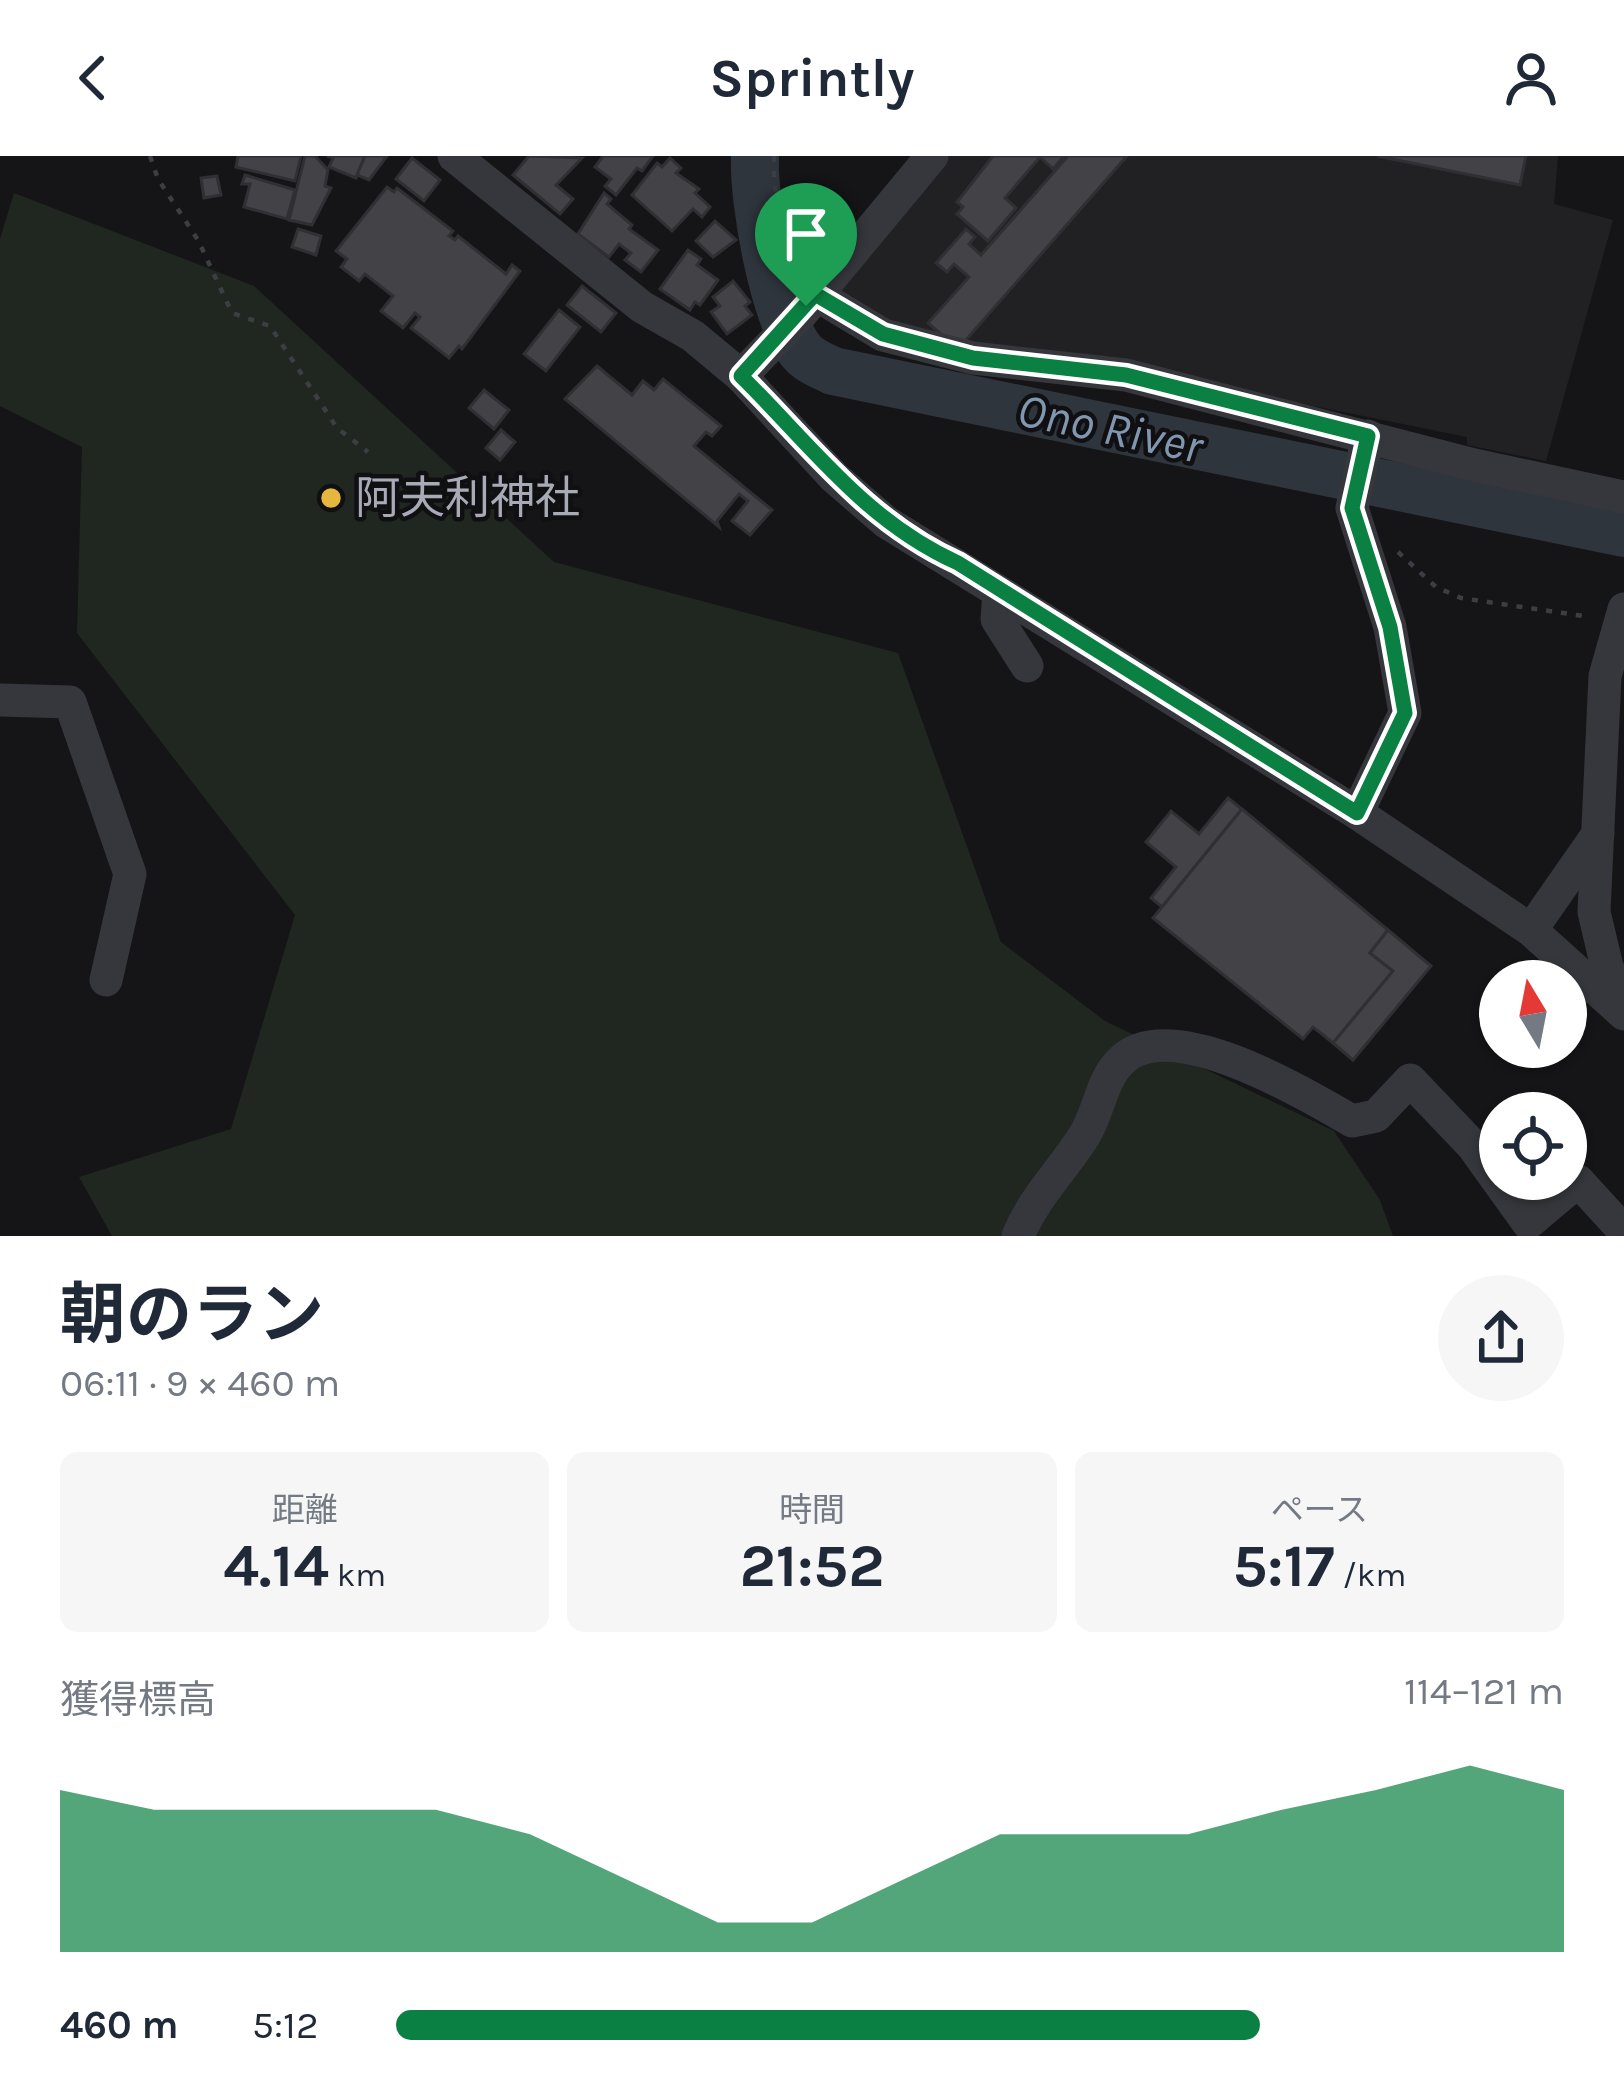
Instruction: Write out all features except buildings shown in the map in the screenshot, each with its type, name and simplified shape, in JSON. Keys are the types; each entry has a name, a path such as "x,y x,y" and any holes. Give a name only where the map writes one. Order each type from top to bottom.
{"street":[{"path":"454,156 642,307 693,336 741,376 834,477 886,522 1357,813 1531,930 1624,1014"},
{"path":"741,376 771,347 932,156"},
{"path":"808,304 883,334 973,358 1126,375 1548,483 1624,497"},
{"path":"1357,813 1405,713 1390,627 1355,520 1368,436"},
{"path":"999,593 997,619 1027,666"},
{"path":"1621,617 1608,656 1612,835 1594,912 1607,967 1624,1004"},
{"path":"0,700 70,702 130,874 106,980"},
{"path":"1531,930 1612,835"},
{"path":"1018,1236 1030,1207 1086,1134 1121,1060 1134,1052 1161,1048 1223,1055 1286,1082 1352,1121 1376,1116 1410,1080 1472,1144 1528,1222 1578,1181 1624,1231"}],"path":[{"path":"150,156 158,179 198,240 232,314 270,326 337,428 368,452"},
{"path":"774,156 781,220 808,304"},
{"path":"1355,520 1436,587 1461,598 1621,617"}],"shaded area":[{"path":"736,156 770,156 767,192 798,303 770,328 735,178"},
{"path":"947,156 1558,156 1554,204 1613,220 1546,461 1467,445 1467,437 1126,368 883,329 833,294"},
{"path":"14,193 254,286 554,562 898,653 1001,942 1105,1021 1334,1131 1380,1200 1393,1236 112,1236 79,1177 231,1129 295,915 77,633 82,447 0,406 0,239"}],"waterway":[{"name":"Ono River","path":"755,156 761,228 782,312 801,351 833,371 1624,533"}],"place":[{"name":"阿夫利神社","path":"331,498"}],"route":[{"path":"815,294 883,334 973,358 1126,375 1368,436 1352,508 1390,627 1405,713 1357,813 1094,647 999,593 958,563 924,548 834,477 741,376 806,306 815,294"}]}
